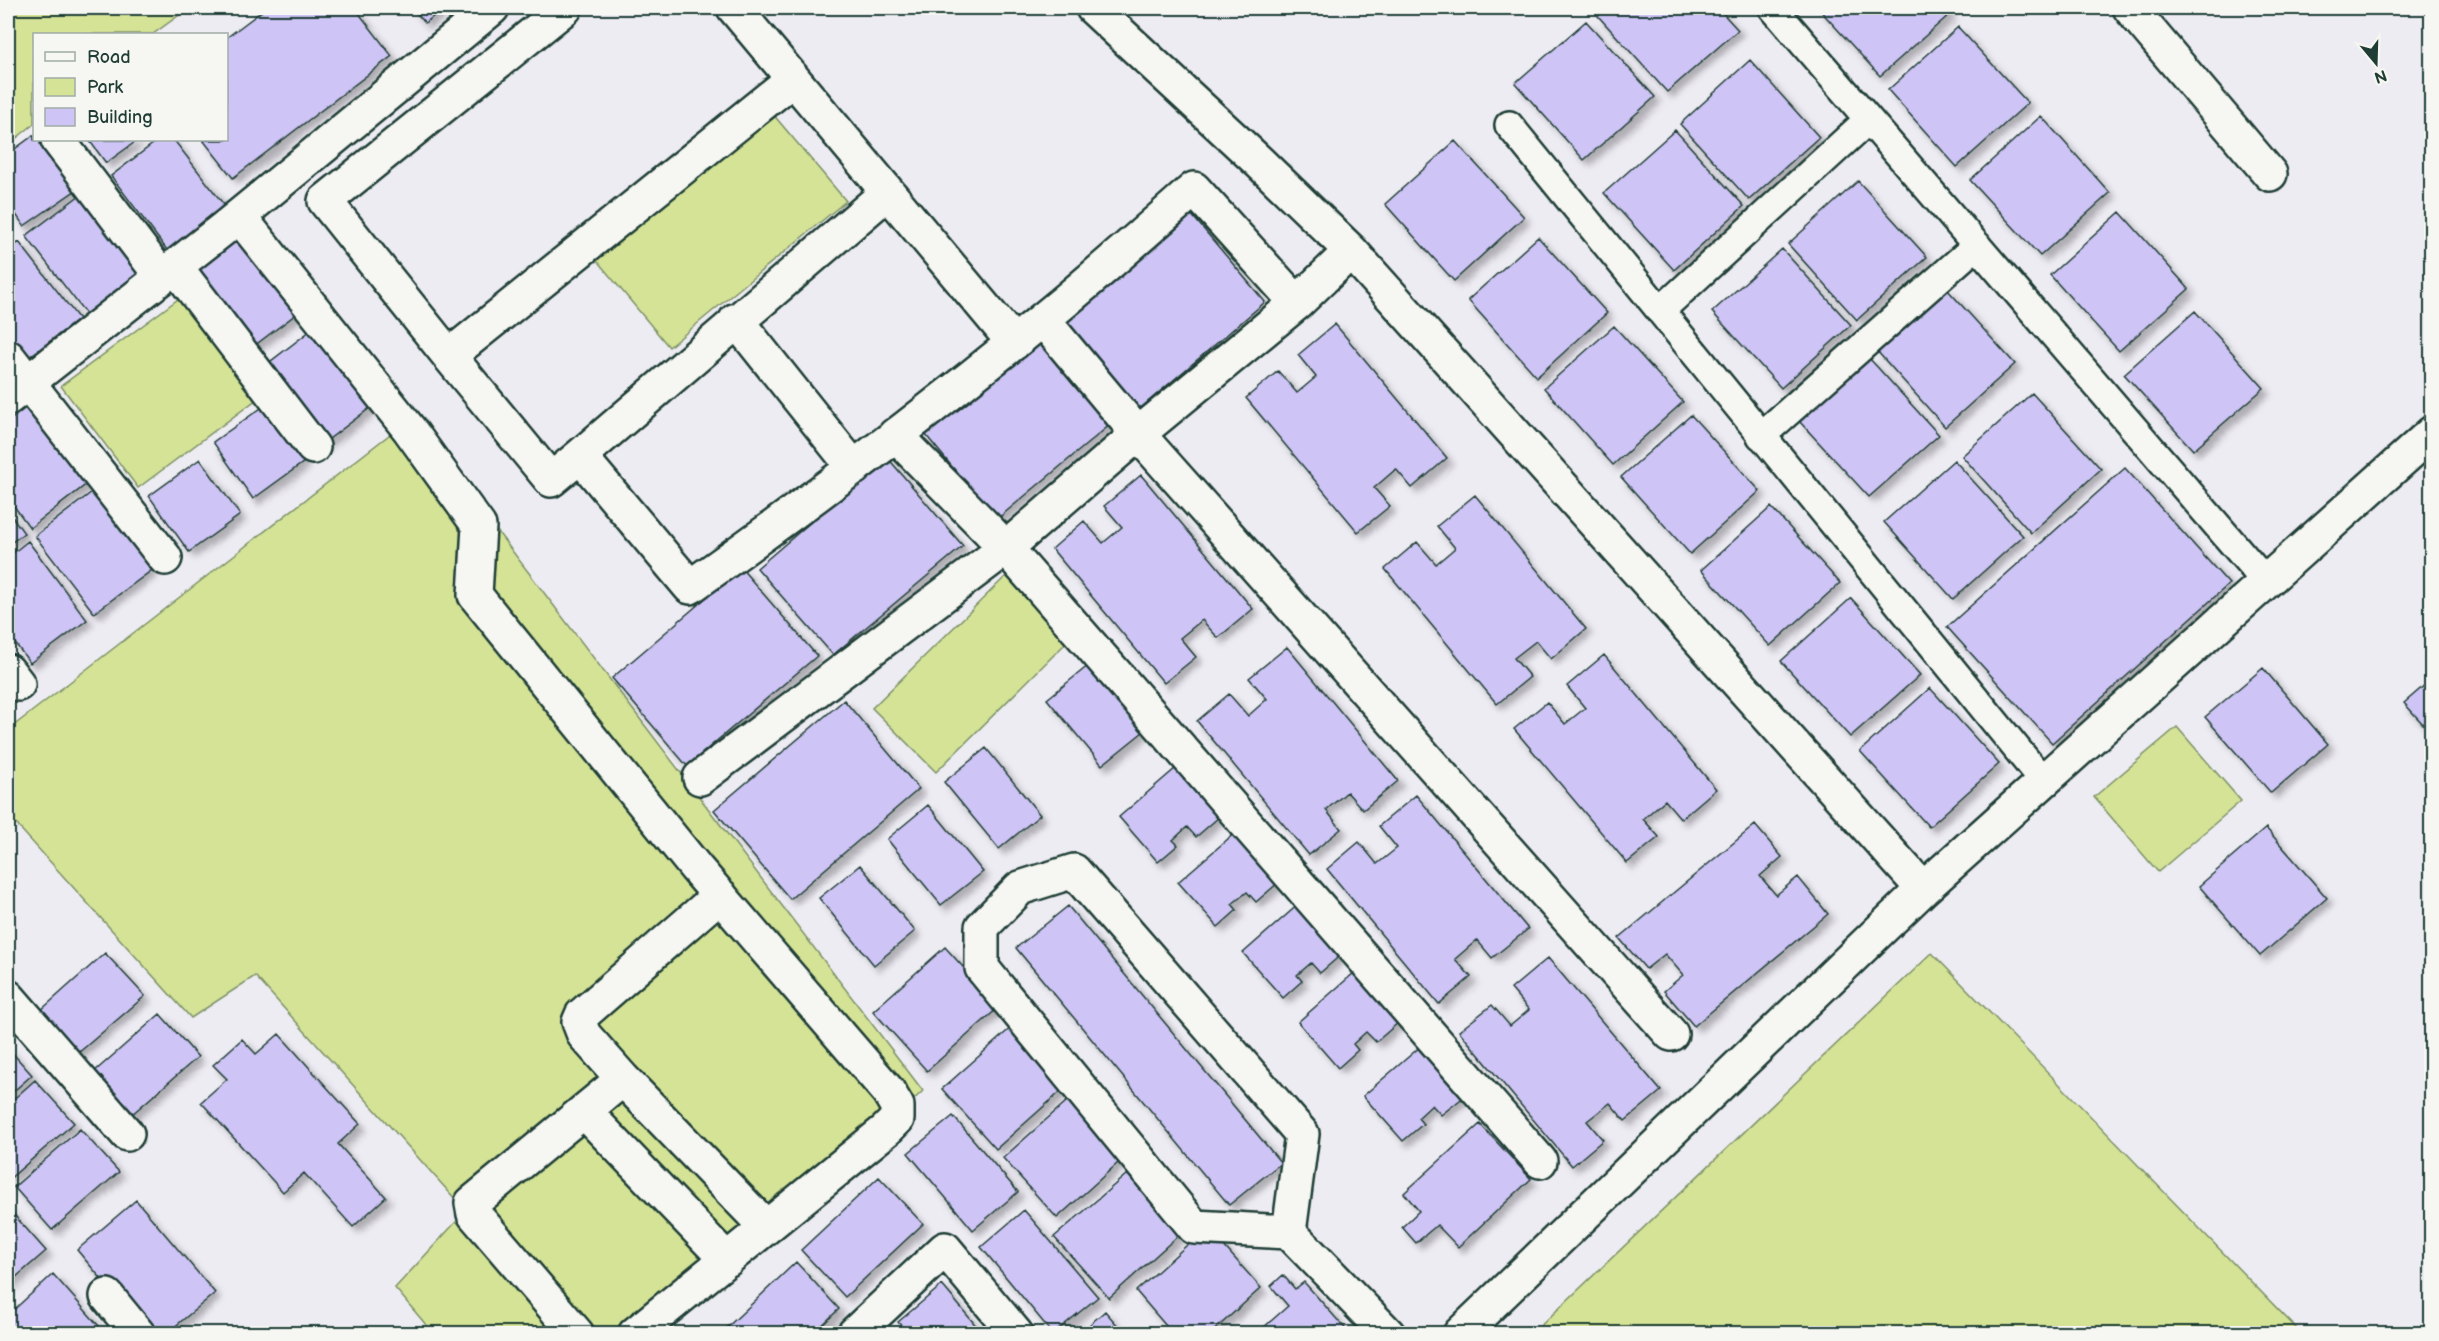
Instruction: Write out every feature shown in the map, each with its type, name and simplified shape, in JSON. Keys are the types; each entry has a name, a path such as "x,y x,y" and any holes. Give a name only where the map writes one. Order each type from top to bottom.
{"street":[{"path":"17,390 238,216 492,8"},
{"path":"566,8 325,201 551,480 888,192"},
{"path":"734,8 1014,343"},
{"path":"1093,8 1351,251 1923,889"},
{"path":"2130,8 2270,174"},
{"path":"449,356 793,79"},
{"path":"59,141 313,447"},
{"path":"580,456 690,587 854,468 1014,343 1194,189 1297,303"},
{"path":"238,216 410,429 479,526 475,595 720,895 888,1091 897,1106 897,1119 886,1130 635,1334"},
{"path":"700,778 1006,548 1138,434 1297,303 1351,251"},
{"path":"736,320 854,468"},
{"path":"1043,320 1138,434 1671,1034"},
{"path":"8,357 17,390 165,558"},
{"path":"1460,1334 1923,889 2432,433"},
{"path":"895,435 1006,548 1540,1161"},
{"path":"1289,1232 1302,1134 1074,871 1020,888 982,927 982,968 1194,1227 1289,1232 1388,1334"},
{"path":"720,895 582,1016 579,1022 584,1035 623,1079 766,1227"},
{"path":"8,998 127,1134"},
{"path":"578,1334 474,1214 472,1203 623,1079"},
{"path":"584,1111 727,1260"},
{"path":"642,1171 680,1137"},
{"path":"700,1232 739,1198"},
{"path":"854,1334 945,1249 1016,1334"},
{"path":"107,1296 138,1334"}],"lane":[{"path":"1773,8 2265,581"},
{"path":"1660,311 1868,120"},
{"path":"1509,125 2043,781"},
{"path":"1761,436 1977,246"}],"green space":[{"path":"8,8 189,8 154,33 33,33 33,125 8,145"},
{"path":"761,100 846,201 669,347 584,245"},
{"path":"185,294 261,396 138,488 61,386"},
{"path":"411,418 923,1091 662,1333 433,1333 395,1288 466,1211 255,976 191,1018 8,815 8,730"},
{"path":"1006,576 1069,640 936,772 872,708"},
{"path":"2177,727 2241,801 2158,872 2094,797"},
{"path":"1932,953 2301,1333 1533,1333"}],"building":[{"path":"266,8 355,8 392,56 233,178 204,141 228,141 228,36"},
{"path":"412,8 444,8 425,23"},
{"path":"1608,8 1718,8 1738,30 1667,92 1598,16"},
{"path":"1818,8 1945,8 1950,14 1880,76"},
{"path":"1586,21 1655,97 1584,160 1515,83"},
{"path":"1958,27 2028,103 1957,167 1888,90"},
{"path":"1750,60 1819,137 1749,200 1680,124"},
{"path":"2041,116 2110,193 2040,256 1970,180"},
{"path":"1675,130 1744,206 1674,270 1604,193"},
{"path":"33,136 33,141 42,141 76,190 24,226 8,203 8,154"},
{"path":"90,141 137,141 106,163"},
{"path":"157,141 175,141 228,210 170,254 111,176"},
{"path":"1455,141 1524,217 1454,281 1385,204"},
{"path":"1858,181 1927,257 1857,320 1788,244"},
{"path":"84,192 143,270 86,314 26,236"},
{"path":"2120,212 2189,289 2119,351 2050,275"},
{"path":"1190,213 1265,302 1136,412 1060,323"},
{"path":"244,230 304,308 246,352 188,273"},
{"path":"1538,237 1607,313 1537,377 1468,300"},
{"path":"19,242 79,319 21,363 8,345 8,251"},
{"path":"1782,249 1851,325 1781,388 1712,312"},
{"path":"1946,288 2015,364 1945,427 1876,350"},
{"path":"2195,311 2264,388 2193,450 2124,374"},
{"path":"319,324 379,401 321,445 262,368"},
{"path":"1335,324 1447,458 1412,488 1396,469 1374,488 1390,506 1358,532 1246,398 1278,371 1297,393 1316,377 1298,355"},
{"path":"1614,326 1683,402 1613,465 1544,388"},
{"path":"1036,336 1111,424 996,520 925,434"},
{"path":"1870,359 1939,435 1869,497 1799,421"},
{"path":"2032,393 2101,469 2031,533 1962,456"},
{"path":"28,406 88,483 30,528 8,498 8,422"},
{"path":"264,406 304,462 253,499 213,442"},
{"path":"1691,415 1760,491 1690,554 1621,477"},
{"path":"887,457 963,546 833,655 757,568"},
{"path":"200,459 240,515 189,552 149,496"},
{"path":"1954,460 2023,536 1953,599 1884,522"},
{"path":"2125,468 2229,584 2052,743 1947,627"},
{"path":"1141,475 1253,609 1218,638 1202,620 1180,638 1196,657 1164,683 1052,549 1084,521 1103,543 1122,527 1104,506"},
{"path":"92,492 152,570 94,613 35,536"},
{"path":"1475,495 1586,629 1551,659 1536,641 1514,658 1530,677 1497,704 1385,569 1417,542 1436,564 1455,548 1437,526"},
{"path":"1771,507 1840,583 1770,646 1701,570"},
{"path":"8,511 24,533 8,545"},
{"path":"28,541 87,620 30,663 8,634 8,557"},
{"path":"741,568 817,656 687,766 612,678"},
{"path":"1851,598 1920,675 1850,737 1781,661"},
{"path":"1287,647 1398,781 1363,810 1347,792 1326,810 1341,829 1309,855 1197,721 1229,694 1248,716 1267,699 1249,678"},
{"path":"1604,655 1716,789 1681,819 1665,800 1643,819 1659,837 1627,863 1514,729 1547,702 1565,724 1585,708 1567,686"},
{"path":"1089,665 1143,732 1102,765 1047,699"},
{"path":"2263,668 2328,744 2271,793 2205,717"},
{"path":"2432,679 2432,734 2404,703"},
{"path":"1930,688 1999,764 1929,827 1860,751"},
{"path":"844,700 919,789 790,899 714,810"},
{"path":"986,748 1040,815 999,849 944,782"},
{"path":"1176,768 1219,817 1196,837 1187,827 1173,840 1178,845 1158,862 1119,817"},
{"path":"1416,795 1528,929 1492,958 1477,940 1455,959 1471,977 1439,1004 1327,869 1359,842 1377,864 1397,848 1379,826"},
{"path":"928,805 983,872 941,905 887,839"},
{"path":"1755,825 1782,857 1760,876 1776,895 1798,877 1828,914 1694,1026 1664,991 1683,975 1665,954 1646,969 1619,938"},
{"path":"2266,828 2327,898 2260,956 2199,886"},
{"path":"1236,832 1279,882 1256,902 1247,892 1232,904 1237,910 1218,927 1178,882"},
{"path":"860,865 915,931 874,965 819,898"},
{"path":"1300,903 1343,953 1320,973 1311,963 1297,975 1302,981 1283,998 1243,953"},
{"path":"1068,906 1281,1163 1229,1205 1016,948"},
{"path":"945,947 999,1007 927,1071 873,1011"},
{"path":"105,953 145,996 77,1054 40,1011"},
{"path":"1548,958 1661,1091 1625,1121 1610,1103 1587,1121 1603,1140 1572,1166 1459,1031 1492,1005 1510,1026 1529,1010 1511,989"},
{"path":"1355,972 1399,1022 1376,1042 1366,1032 1353,1044 1358,1050 1338,1068 1298,1022"},
{"path":"160,1014 198,1057 131,1115 94,1072"},
{"path":"1014,1025 1068,1085 996,1149 942,1089"},
{"path":"279,1034 360,1124 338,1144 386,1197 353,1227 304,1173 283,1192 201,1102 227,1079 213,1065 242,1039 256,1054"},
{"path":"1421,1046 1465,1096 1441,1115 1432,1105 1418,1118 1423,1124 1403,1141 1363,1096"},
{"path":"8,1048 32,1075 8,1096"},
{"path":"35,1080 74,1123 8,1180 8,1104"},
{"path":"1075,1094 1128,1154 1057,1218 1003,1158"},
{"path":"953,1116 1018,1192 973,1230 908,1153"},
{"path":"1480,1124 1531,1179 1458,1247 1437,1225 1416,1243 1402,1227 1419,1211 1404,1193"},
{"path":"80,1129 119,1172 52,1230 14,1187"},
{"path":"1127,1174 1180,1234 1109,1298 1054,1237"},
{"path":"879,1177 923,1224 845,1297 801,1250"},
{"path":"136,1200 215,1293 166,1334 148,1334 77,1250"},
{"path":"8,1208 46,1251 8,1284"},
{"path":"1024,1210 1098,1297 1053,1334 981,1247"},
{"path":"1207,1227 1261,1288 1210,1334 1173,1334 1136,1291"},
{"path":"796,1262 839,1309 813,1334 720,1334"},
{"path":"53,1274 106,1334 8,1334 8,1315"},
{"path":"1283,1275 1295,1289 1304,1282 1350,1334 1268,1334 1263,1328 1288,1306 1271,1286"},
{"path":"942,1285 983,1334 908,1334 898,1322"},
{"path":"1105,1311 1125,1334 1079,1334"}]}
